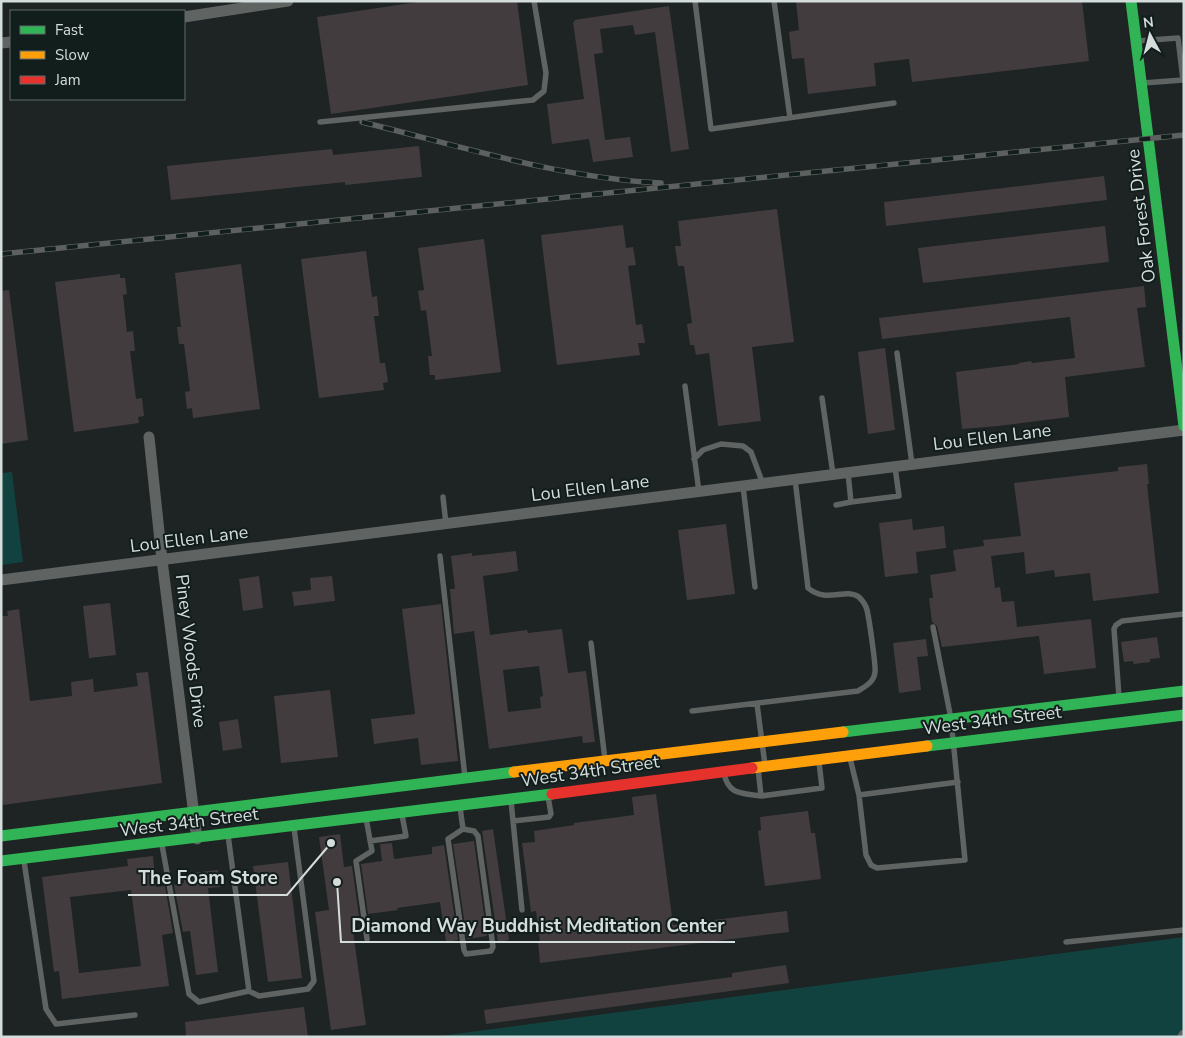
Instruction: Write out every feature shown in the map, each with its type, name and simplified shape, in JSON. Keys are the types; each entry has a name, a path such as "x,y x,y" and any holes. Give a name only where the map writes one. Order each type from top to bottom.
{"main road":[{"name":"Oak Forest Drive","path":"1131,1 1184,428"},
{"name":"West 34th Street","path":"386,802 402,813 547,794 569,779 605,762 1184,691"},
{"name":"West 34th Street","path":"1,836 194,811 386,802 466,779 569,779 723,771 1184,715"},
{"name":"West 34th Street","path":"1,862 366,818 386,802"}],"street":[{"path":"185,17 288,1"},
{"name":"Lou Ellen Lane","path":"1,580 895,467 1184,428"},
{"name":"Piney Woods Drive","path":"149,437 162,560 197,839"}],"lane":[{"path":"320,122 532,100 544,91 546,72 534,1"},
{"path":"695,1 711,129 894,104"},
{"path":"774,1 790,118"},
{"path":"1137,41 1178,38 1182,80 1142,84"},
{"path":"897,353 912,464"},
{"path":"685,386 699,492"},
{"path":"822,398 833,474"},
{"path":"694,459 703,450 721,444 743,446 751,452 762,484"},
{"path":"836,505 899,496 895,467"},
{"path":"848,473 851,502"},
{"path":"692,711 858,691 870,684 875,672 867,610 860,598 852,594 826,596 816,594 808,588 795,479"},
{"path":"743,486 755,587"},
{"path":"444,497 446,524"},
{"path":"440,556 466,779"},
{"path":"1120,699 1114,629 1116,624 1122,621 1184,614"},
{"path":"849,755 859,794 866,855 871,865 877,868 965,860 951,719 934,627"},
{"path":"591,643 605,762"},
{"path":"757,704 762,742 762,796"},
{"path":"723,771 729,788 742,793 762,796 822,788 818,759"},
{"path":"859,794 958,782"},
{"path":"513,821 549,817 551,814 547,794"},
{"path":"511,799 522,910"},
{"path":"460,806 463,829"},
{"path":"370,841 406,836 402,813"},
{"path":"366,818 372,851 356,861 367,939"},
{"path":"161,843 189,994 199,1002 249,991 259,996 308,989 314,981 294,827"},
{"path":"463,829 474,831 478,836 493,948 491,951 466,954 464,950 448,839 463,829"},
{"path":"228,835 249,991"},
{"path":"24,859 46,1009 56,1024 135,1015"},
{"path":"1066,942 1184,930"}],"shaded area":[{"path":"12,472 23,562 1,565 1,473"},
{"path":"1184,937 1184,1037 432,1037"}],"building":[{"path":"425,1 517,1 528,85 331,114 317,17"},
{"path":"796,1 1082,1 1089,61 912,82 909,59 891,61 874,63 876,86 808,94 804,58 792,59 789,32 799,30"},
{"path":"669,6 689,149 671,152 655,32 635,35 633,25 600,29 603,53 594,54 605,140 630,137 633,157 593,162 589,139 552,144 547,104 584,99 574,20"},
{"path":"419,146 422,177 345,185 345,182 171,200 167,166 332,149 333,155"},
{"path":"1104,176 1107,200 886,226 884,202"},
{"path":"777,209 794,342 752,347 761,421 718,426 709,353 696,355 694,345 690,345 687,324 692,323 684,266 678,266 675,246 681,246 678,221"},
{"path":"623,225 626,248 633,247 636,265 628,266 636,325 642,324 645,343 638,343 640,355 557,365 541,235"},
{"path":"1105,226 1109,262 923,283 918,248"},
{"path":"484,239 501,372 435,380 435,375 430,375 428,356 432,356 426,310 421,311 418,291 424,290 418,248"},
{"path":"366,251 372,297 377,296 379,316 374,316 380,363 385,363 388,382 383,383 384,390 319,398 301,259"},
{"path":"241,264 260,409 193,418 192,408 187,409 185,392 190,391 184,344 179,344 177,327 181,327 175,273"},
{"path":"120,274 120,278 125,278 127,294 123,295 127,332 133,331 135,351 130,351 136,399 142,398 144,416 138,417 139,423 74,432 55,282"},
{"path":"1144,286 1146,307 1137,308 1145,367 1065,377 1069,417 962,429 956,372 1031,361 1032,363 1075,358 1070,317 882,339 879,318"},
{"path":"9,290 28,440 1,444 1,291"},
{"path":"885,348 895,430 868,434 858,352"},
{"path":"1147,464 1149,484 1147,484 1159,593 1093,601 1090,573 1055,577 1054,570 1026,574 1024,552 991,556 995,588 1000,587 1002,602 1014,601 1017,627 1091,619 1096,668 1044,674 1039,636 942,647 937,626 932,622 929,598 933,598 930,575 956,571 953,550 984,546 983,540 1021,536 1014,483 1118,471 1118,467"},
{"path":"912,519 913,530 944,526 946,548 916,552 918,573 885,577 879,523"},
{"path":"726,524 735,594 687,600 678,530"},
{"path":"516,551 518,571 483,576 490,635 527,630 528,633 562,629 568,673 586,671 595,742 583,743 582,736 489,749 474,631 454,634 450,589 455,589 451,556 472,553 472,556","holes":["539,666 543,696 540,697 541,708 508,712 503,670"]},
{"path":"259,576 263,608 243,611 239,579"},
{"path":"332,576 335,601 294,606 292,592 311,590 310,578"},
{"path":"110,603 116,655 89,658 83,606"},
{"path":"441,604 458,761 421,765 418,738 374,744 371,719 415,714 402,609"},
{"path":"19,609 30,701 72,696 71,682 93,679 94,692 138,686 136,673 148,672 162,783 3,805 1,790 1,616 8,616 7,611"},
{"path":"1157,637 1160,658 1150,659 1150,662 1134,664 1133,661 1124,662 1121,642"},
{"path":"926,639 928,656 917,657 921,690 899,693 893,643"},
{"path":"330,690 338,757 281,763 274,696"},
{"path":"238,719 242,748 223,751 219,722"},
{"path":"656,794 673,925 787,911 789,932 540,963 538,942 540,941 536,911 531,912 522,843 535,842 534,831 574,825 574,823 634,815 632,797"},
{"path":"808,811 811,833 815,833 821,879 765,886 758,831 761,830 760,817"},
{"path":"493,829 509,940 498,942 482,831"},
{"path":"340,834 344,867 352,866 359,916 351,917 366,1025 331,1030 315,912 329,910 319,837"},
{"path":"474,841 487,936 467,939 453,844"},
{"path":"392,843 394,859 432,854 432,847 444,845 458,940 446,942 440,902 368,914 361,864 382,861 380,844"},
{"path":"153,856 156,887 165,886 173,933 162,935 169,986 62,999 59,971 54,972 42,877 128,866 127,859","holes":["131,890 141,966 79,973 70,897"]},
{"path":"288,862 302,978 268,982 253,866"},
{"path":"218,870 220,887 208,888 218,972 196,975 190,931 183,932 174,885 184,883 183,874"},
{"path":"786,965 789,983 486,1024 484,1010 732,977 732,973"},
{"path":"304,1007 308,1037 186,1037 185,1022"}],"railway":[{"path":"362,122 547,168 585,175 661,183"},
{"path":"1,254 1184,135"}],"traffic: fast":[{"path":"1131,1 1184,426"},
{"path":"843,732 1184,691"},
{"path":"927,746 1184,715"},
{"path":"1,836 514,772"},
{"path":"1,861 552,794"}],"traffic: slow":[{"path":"514,772 843,732"},
{"path":"752,768 927,746"}],"traffic: jam":[{"path":"552,794 752,768"}],"place":[{"name":"The Foam Store","path":"331,843"},
{"name":"Diamond Way Buddhist Meditation Center","path":"337,882"}]}
